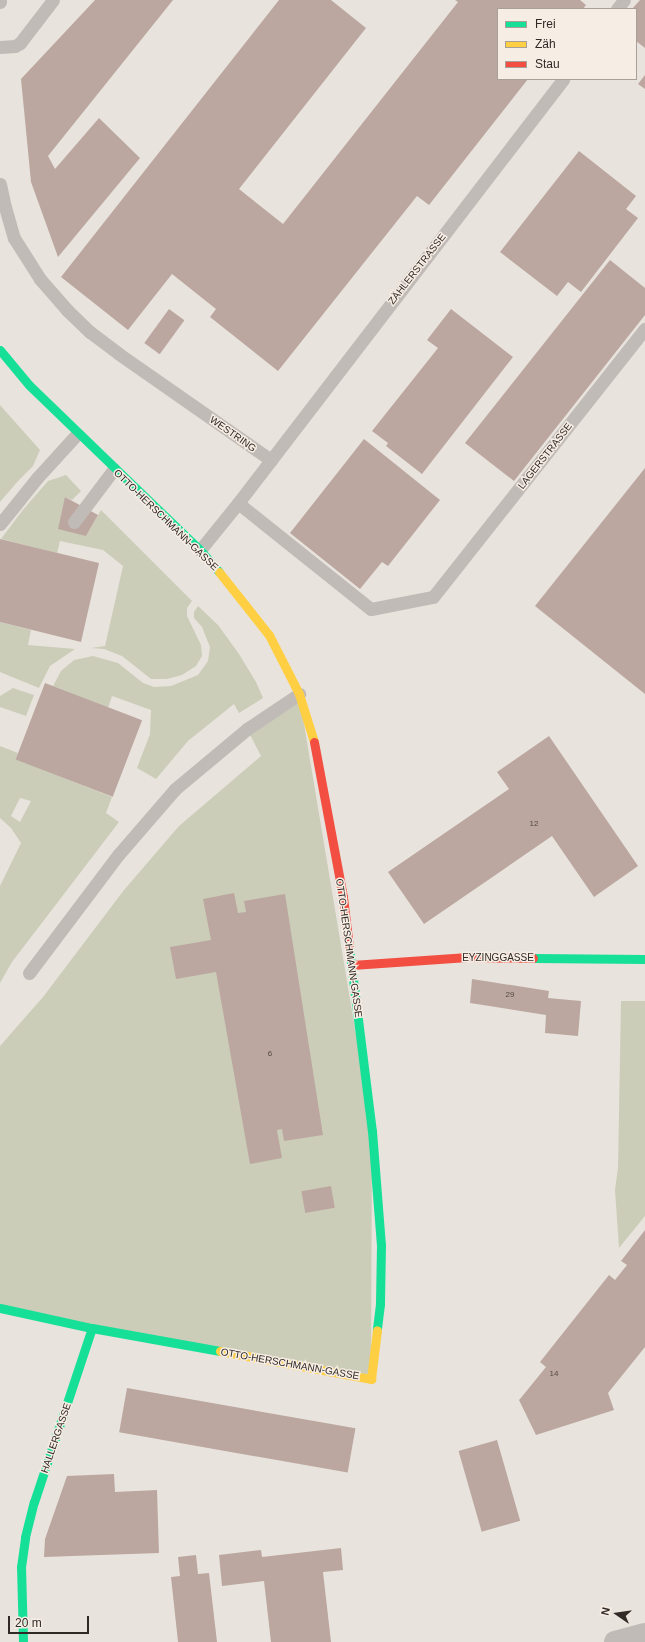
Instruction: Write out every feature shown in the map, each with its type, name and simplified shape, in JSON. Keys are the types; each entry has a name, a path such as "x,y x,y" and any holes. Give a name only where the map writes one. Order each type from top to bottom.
{"street":[{"name":"OTTO-HERSCHMANN-GASSE","path":"0,350 29,385 114,469 200,550 220,573 270,635 299,694 312,733 343,897 372,1131 381,1245 380,1304 370,1379 92,1328"},
{"name":"EYZINGGASSE","path":"352,965 468,957 645,959"},
{"path":"0,1308 92,1328"},
{"name":"HALLERGASSE","path":"23,1642 21,1567 25,1537 34,1502 92,1328"},
{"path":"615,1642 645,1634"}],"lane":[{"path":"0,47 15,46 20,43 53,0"},
{"path":"618,8 624,0"},
{"name":"ZÄHLERSTRASSE","path":"271,460 563,80"},
{"name":"WESTRING","path":"0,184 14,238 40,280 67,310 90,332 119,354 271,460"},
{"name":"LAGERSTRASSE","path":"238,503 371,609 433,597 645,329"},
{"path":"0,524 37,478 78,434"},
{"path":"200,550 271,460"},
{"path":"74,522 114,469"},
{"path":"29,973 118,855 175,789 247,729 299,694"}],"green space":[{"path":"0,405 40,450 33,466 0,502"},
{"path":"66,475 81,491 72,500 65,497 86,536 101,510 192,601 187,608 187,616 201,645 202,656 196,666 182,675 167,679 151,679 122,656 104,649 91,648 105,646 123,566 103,550 60,541 57,553 1,539 22,511 48,481"},
{"path":"198,606 218,625 239,654 256,682 263,698 239,713 234,704 188,741 156,779 137,768 150,734 151,710 112,696 108,708 53,686 61,671 74,660 93,656 118,663 143,683 154,687 171,686 198,675 208,661 210,647 202,627 194,618 194,612"},
{"path":"0,622 31,630 28,645 75,649 50,666 39,688 0,672"},
{"path":"13,688 34,695 26,716 0,707 0,696"},
{"path":"299,694 372,1131 371,1379 0,1308 0,1046 43,997 124,890 179,826 261,756 247,729"},
{"path":"0,746 18,753 16,759 112,797 106,813 119,822 12,962 0,983 0,886 21,843 11,828 0,818","holes":["20,798 31,801 20,822 11,816"]},
{"path":"621,1001 645,1001 645,1216 619,1248 615,1190 618,1168"}],"building":[{"path":"95,0 173,0 48,156 55,169 99,118 140,158 58,257 31,182 21,79"},
{"path":"279,0 331,0 366,28 239,189 283,224 458,2 455,0 580,0 586,5 584,8 497,8 497,80 527,80 429,205 417,196 278,371 210,317 216,309 172,274 128,330 61,277"},
{"path":"640,0 645,0 645,48 637,42 637,8 633,8"},
{"path":"645,75 645,89 638,84"},
{"path":"579,151 636,196 626,209 638,218 581,292 568,282 557,296 500,252"},
{"path":"610,260 645,288 645,315 514,481 465,443"},
{"path":"169,309 184,320 160,354 144,343"},
{"path":"451,309 513,357 422,474 386,446 388,443 372,431 438,348 427,340"},
{"path":"364,439 440,500 388,566 382,562 360,589 290,533"},
{"path":"645,468 645,694 535,606"},
{"path":"65,497 98,515 86,536 58,529"},
{"path":"0,539 99,563 81,642 0,622"},
{"path":"45,683 142,720 113,797 16,760"},
{"path":"549,736 638,866 594,897 552,836 424,924 388,872 509,789 497,772"},
{"path":"234,893 238,913 246,912 244,901 285,894 323,1135 284,1141 282,1129 277,1130 282,1158 250,1164 216,972 176,979 170,947 211,940 203,899"},
{"path":"472,979 549,991 548,998 581,1001 578,1036 545,1033 546,1015 470,1003"},
{"path":"331,1186 335,1208 305,1213 301,1191"},
{"path":"645,1230 645,1347 608,1393 614,1410 536,1435 519,1400 546,1367 540,1362 609,1275 615,1280 627,1265 621,1261"},
{"path":"127,1388 355,1428 348,1473 119,1432"},
{"path":"497,1440 520,1521 482,1532 459,1451"},
{"path":"114,1474 115,1492 157,1490 159,1553 44,1557 45,1539 67,1476"},
{"path":"341,1548 343,1570 323,1572 331,1642 271,1642 264,1581 222,1586 219,1555 261,1550 262,1557"},
{"path":"196,1555 198,1574 209,1573 217,1642 178,1642 171,1577 180,1576 178,1557"}],"traffic: fast":[{"path":"0,350 29,385 200,550 219,572"},
{"path":"349,947 372,1131 381,1245 380,1304 377,1330"},
{"path":"533,958 645,959"},
{"path":"0,1308 92,1328 220,1351"},
{"path":"23,1642 21,1567 25,1537 34,1502 92,1328"}],"traffic: slow":[{"path":"219,572 269,635 299,694 314,742"},
{"path":"220,1351 371,1379 377,1330"}],"traffic: jam":[{"path":"314,742 343,897 349,947"},
{"path":"352,965 468,957 533,958"}]}
